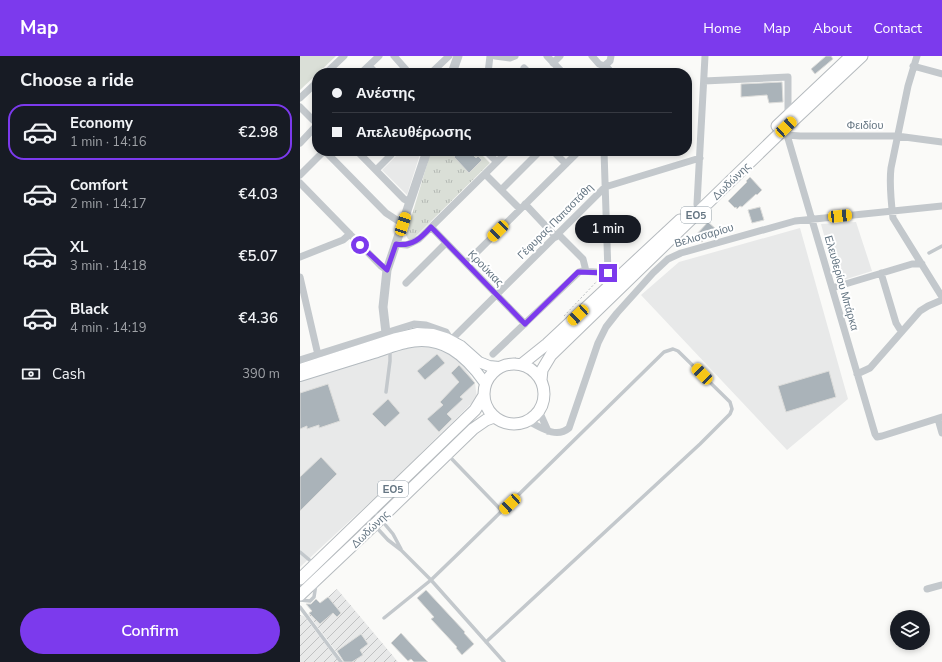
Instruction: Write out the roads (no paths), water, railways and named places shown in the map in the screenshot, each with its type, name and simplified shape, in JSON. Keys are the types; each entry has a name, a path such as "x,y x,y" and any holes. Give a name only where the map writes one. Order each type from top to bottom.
{"main road":[{"name":"Δωδώνης","path":"528,421 538,411 544,397 541,380 542,370 551,355 862,56"},
{"name":"Δωδώνης","path":"522,364 547,344 610,278 697,204 818,84 845,60"},
{"path":"300,369 409,334 417,333 433,334 451,340 461,346 479,362 489,366 499,367"},
{"path":"300,376 407,342 428,341 441,344 454,350 476,369 485,383 490,374 499,367 511,363 522,364 533,370 541,380"},
{"name":"Δωδώνης","path":"300,580 308,569 369,513 475,410 483,397 485,383"},
{"path":"483,397 487,408 499,421 510,424 528,421"},
{"name":"Δωδώνης","path":"300,595 482,422 494,417"}],"street":[{"path":"331,68 344,56"},
{"path":"367,68 379,56"},
{"path":"394,56 405,68"},
{"path":"436,68 449,56"},
{"path":"454,68 458,56"},
{"path":"489,68 490,56"},
{"path":"495,56 512,58 515,56"},
{"path":"547,56 558,68"},
{"path":"553,63 560,56"},
{"path":"592,56 601,66 606,66 612,57"},
{"path":"697,204 705,56"},
{"path":"917,56 913,66 897,136 891,171 892,211 893,218 942,296"},
{"path":"913,66 942,74"},
{"path":"704,81 788,77 788,115"},
{"path":"300,98 312,87"},
{"path":"300,107 312,118"},
{"path":"300,143 312,126"},
{"name":"Φειδίου","path":"785,131 800,136 897,136 942,142"},
{"name":"Ελευθερίου Μπάρκα","path":"785,131 812,218 874,433 877,436 882,436 940,418"},
{"path":"300,175 319,156"},
{"path":"329,156 386,213 403,224"},
{"path":"363,156 404,199 410,202"},
{"path":"376,170 390,156"},
{"path":"386,333 383,307 387,270 425,156"},
{"path":"491,156 497,162"},
{"path":"396,244 404,245 414,242 503,156"},
{"path":"501,190 535,156"},
{"path":"558,156 566,164"},
{"path":"466,263 574,156"},
{"path":"493,354 578,273 586,272 610,278 604,156"},
{"name":"Γέφυρας Παπαστάθη","path":"451,340 605,187 700,158"},
{"path":"485,174 501,190 557,235 583,260 586,272"},
{"path":"300,183 381,266 387,270"},
{"name":"Βελισσαρίου","path":"548,431 560,432 569,428 598,343 606,327 632,295 665,261 675,255 790,222 812,218 942,206"},
{"name":"Κρούκιας","path":"431,227 525,324"},
{"path":"300,257 343,240 350,234"},
{"path":"406,283 446,242"},
{"path":"832,288 912,264 922,264"},
{"path":"881,273 896,323 901,331"},
{"path":"300,277 318,355"},
{"path":"857,374 870,368 901,331 923,309 942,300"},
{"path":"300,360 407,326 422,324 446,332 451,340"},
{"path":"538,411 548,431"},
{"path":"940,418 942,433"},
{"path":"528,421 548,431"},
{"path":"928,589 942,585"}],"lane":[{"path":"929,253 942,246"},
{"path":"386,392 390,348"},
{"path":"384,618 431,580 668,350 673,349 678,351 730,402 732,409 730,414 700,444 486,642"},
{"path":"448,454 502,511"},
{"path":"369,513 393,534 401,550"},
{"path":"369,513 378,522 388,540 401,550 431,580 504,662"},
{"path":"300,552 310,562 308,569"},
{"path":"300,600 310,601 314,597 317,579"},
{"path":"300,607 341,662"}]}
